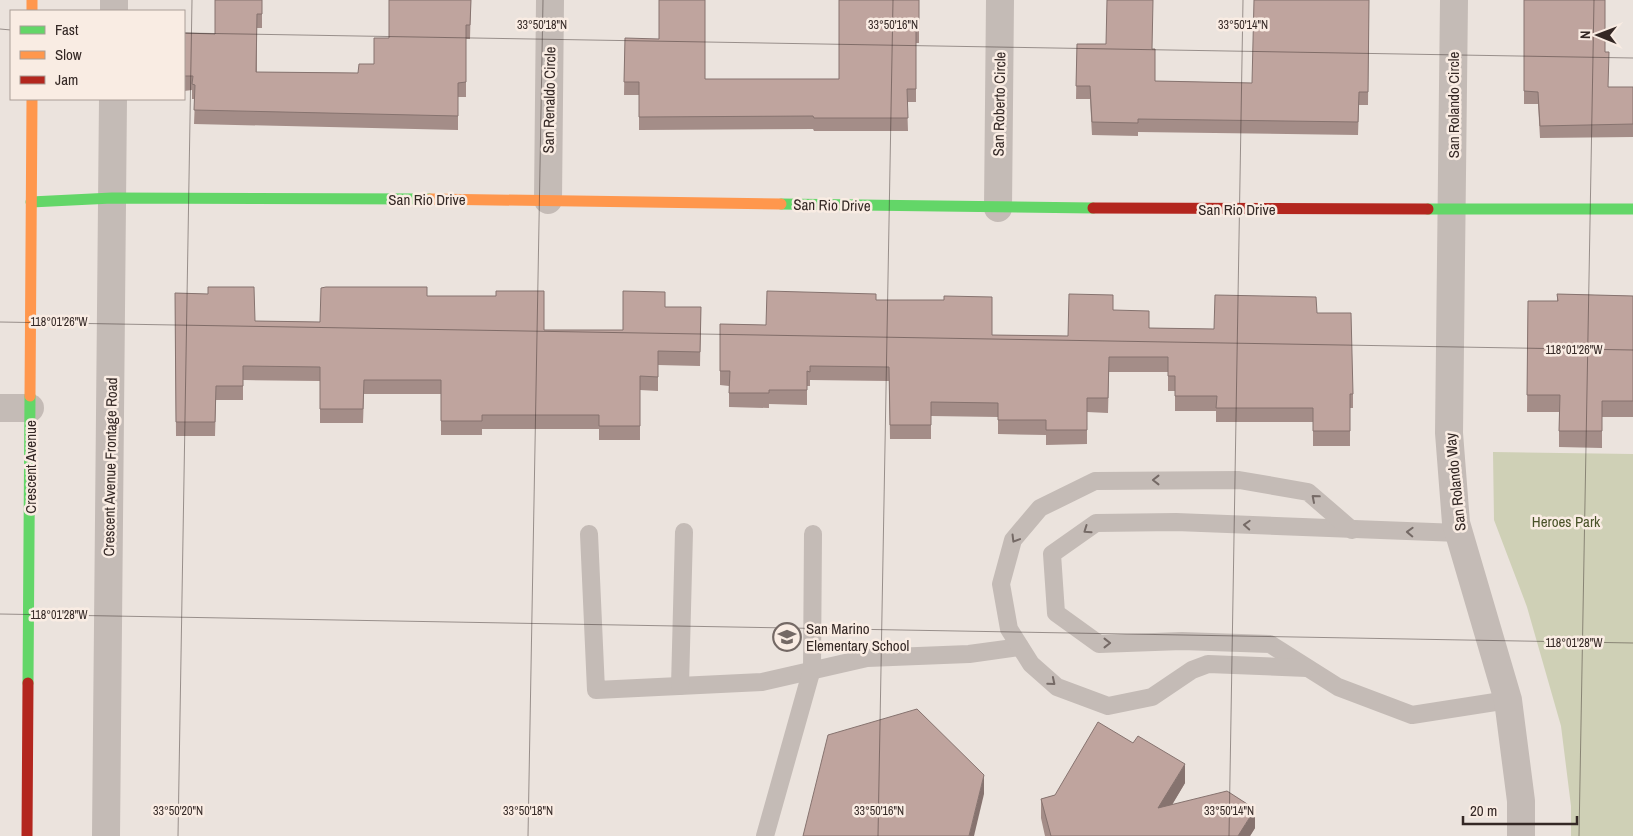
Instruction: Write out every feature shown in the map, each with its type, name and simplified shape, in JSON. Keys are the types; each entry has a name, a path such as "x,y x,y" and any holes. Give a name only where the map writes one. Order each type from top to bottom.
{"street":[{"name":"San Renaldo Circle","path":"548,200 550,0"},
{"name":"San Roberto Circle","path":"998,208 1000,0"},
{"name":"San Rolando Circle","path":"1453,210 1454,0"},
{"name":"Crescent Avenue","path":"27,836 32,100"},
{"name":"Crescent Avenue Frontage Road","path":"106,836 113,100"},
{"name":"San Rio Drive","path":"31,202 112,198 548,200 998,208 1633,210"},
{"name":"San Rolando Way","path":"1453,210 1449,433 1456,523 1508,700 1521,801 1521,836"},
{"path":"0,408 30,408"}],"lane":[{"path":"1308,668 1208,664 1192,670 1152,697 1108,706 1057,688 1031,664 1009,629 1001,584 1013,540 1040,508 1095,481 1240,480 1308,492 1352,530"},
{"path":"1459,533 1176,522 1096,524 1052,554 1056,613 1099,644 1182,641 1270,644 1338,687 1412,715 1508,700"},
{"path":"680,686 684,532"},
{"path":"589,534 596,690 762,682 812,669 867,658 969,654 1020,647"},
{"path":"765,836 812,669 813,534"}],"green space":[{"name":"Heroes Park","path":"1493,452 1633,454 1633,836 1571,836 1571,806 1561,726 1527,607 1494,520"}],"building":[{"path":"215,0 262,0 262,14 257,14 256,72 358,73 359,64 374,64 374,38 389,38 389,0 471,0 470,25 466,25 466,82 458,83 458,116 194,110 195,85 192,84 193,76 185,76 185,33 215,34"},
{"path":"659,0 705,0 705,79 839,79 839,0 919,0 919,30 916,30 916,89 907,89 908,118 814,118 813,116 639,117 639,82 624,82 625,38 659,39"},
{"path":"1107,0 1153,0 1152,49 1155,49 1155,81 1252,83 1254,0 1369,0 1368,92 1359,92 1358,122 1138,119 1138,123 1092,122 1090,86 1076,86 1077,44 1106,44"},
{"path":"1524,0 1605,0 1605,52 1609,52 1608,87 1633,87 1633,124 1540,126 1538,92 1524,91"},
{"path":"208,287 254,287 255,321 320,322 321,288 326,287 427,287 427,296 496,296 496,291 544,291 544,330 623,330 623,291 665,292 665,307 701,307 700,352 658,351 658,377 640,376 640,426 599,426 599,415 482,415 482,421 441,421 441,380 364,380 363,409 320,409 320,367 243,366 243,386 216,386 215,422 176,422 175,293 208,294"},
{"path":"767,291 876,294 876,300 944,300 944,296 992,297 992,335 1068,336 1069,294 1113,295 1113,310 1149,311 1149,328 1214,329 1215,295 1316,297 1317,313 1351,313 1353,394 1350,394 1350,431 1313,431 1313,408 1216,408 1217,396 1175,396 1175,376 1168,376 1168,357 1109,357 1108,398 1087,398 1087,430 1046,430 1046,420 998,420 998,403 931,402 931,425 890,425 889,367 810,366 810,372 807,371 807,390 769,390 769,393 729,393 730,371 720,371 720,324 766,325"},
{"path":"1557,294 1633,296 1633,401 1602,401 1602,431 1559,431 1560,395 1527,395 1528,301 1558,301"},
{"path":"917,709 984,775 969,836 803,836 828,735"},
{"path":"1098,722 1133,743 1138,736 1185,764 1158,808 1227,791 1255,809 1238,836 1051,836 1041,799 1055,795"}],"traffic: fast":[{"path":"31,202 112,198 430,199"},
{"path":"781,204 1093,208"},
{"path":"1428,209 1633,209"},
{"path":"28,683 30,396"}],"traffic: slow":[{"path":"32,0 32,10"},
{"path":"30,396 32,100"},
{"path":"430,199 781,204"}],"traffic: jam":[{"path":"1093,208 1428,209"},
{"path":"27,836 28,683"}],"place":[{"name":"San Marino Elementary School","path":"787,637"}]}
